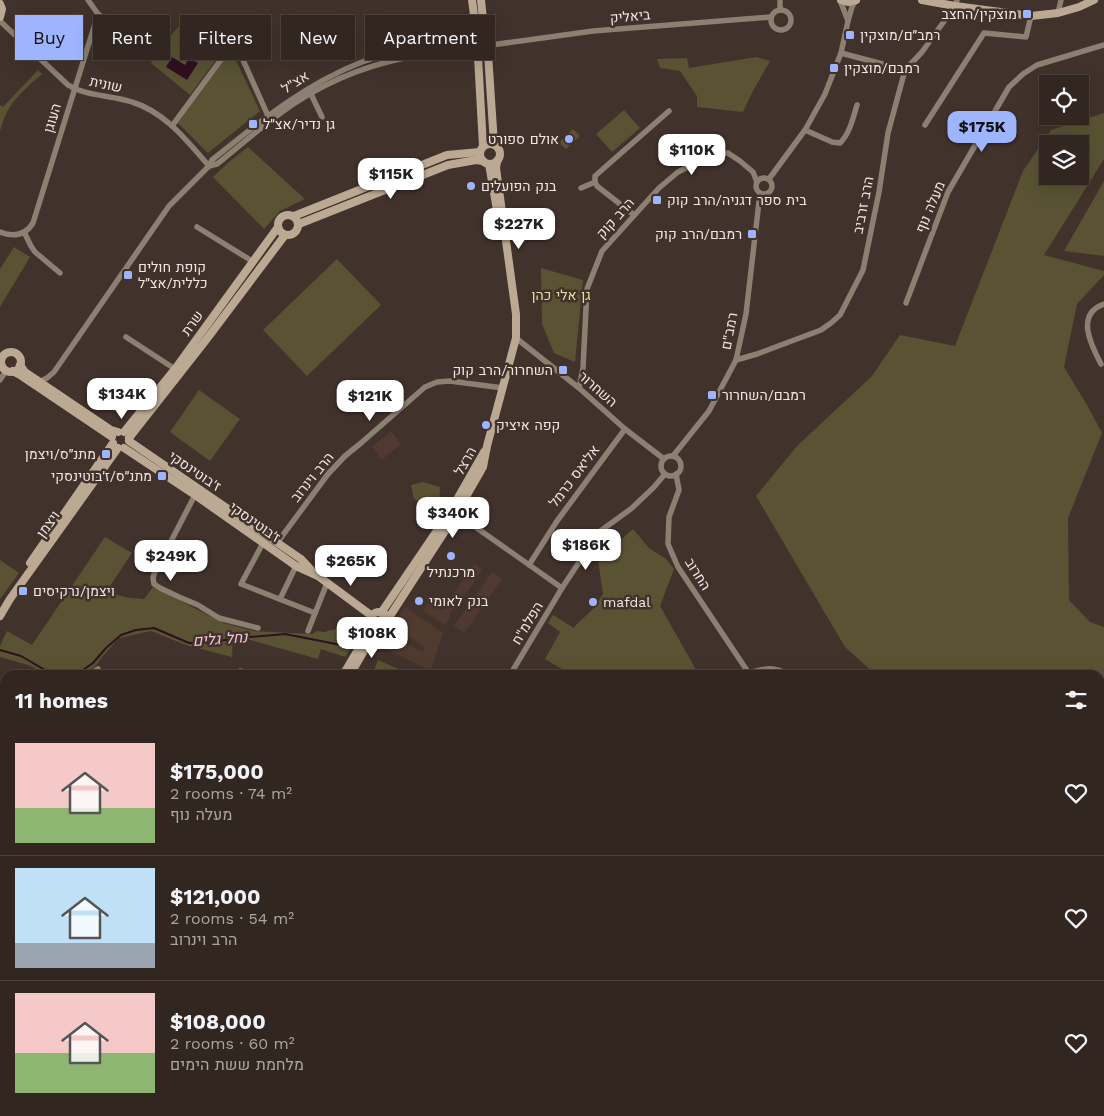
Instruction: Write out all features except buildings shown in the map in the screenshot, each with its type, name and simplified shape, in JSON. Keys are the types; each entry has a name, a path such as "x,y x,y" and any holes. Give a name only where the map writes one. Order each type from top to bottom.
{"street":[{"path":"88,0 98,14"},
{"path":"472,0 473,15"},
{"path":"479,15 481,0"},
{"path":"780,0 780,10"},
{"path":"840,0 848,2 856,0"},
{"path":"840,0 848,21"},
{"name":"רמב\"ם","path":"760,193 766,194 772,189 769,179 805,130 825,94 841,53 848,21 856,0"},
{"path":"922,0 956,3 1032,16 1058,13 1094,0"},
{"path":"1058,13 1061,0"},
{"path":"0,17 2,13 1,3"},
{"name":"הרב זרביב","path":"736,360 821,330 840,315 863,270 879,192 888,132 905,70 922,52 956,3"},
{"path":"780,10 786,11 790,16 789,26 783,30 776,28 772,24 771,17 774,12 780,10"},
{"name":"העוגן","path":"27,230 36,216 98,14"},
{"path":"925,125 984,33 1026,37 1032,16"},
{"name":"ביאליק","path":"495,44 593,31 771,17"},
{"name":"שונית","path":"0,21 68,85 84,92 131,101 144,106 172,126 209,166"},
{"name":"מעלה נוף","path":"906,303 948,192 1008,87 1023,74 1037,66 1104,45"},
{"path":"841,53 905,70"},
{"path":"172,126 221,60"},
{"path":"242,60 269,118"},
{"name":"אצ\"ל","path":"39,382 54,372 169,206 209,166 217,164 269,118 315,84 370,60"},
{"name":"אצ\"ל","path":"269,118 311,94 356,72 394,60"},
{"path":"478,60 481,159 490,162"},
{"path":"299,224 448,165 476,160 490,162 500,156 498,148 494,144 488,60"},
{"path":"311,94 322,117"},
{"path":"805,130 832,142 840,143 846,137 850,128 857,104"},
{"path":"634,215 597,186 595,176 669,111"},
{"path":"294,216 299,224 297,231 295,234 285,235 278,227 279,220 287,215 294,216 447,155 482,149 488,144 494,144"},
{"name":"הרב קוק","path":"579,388 583,368 587,289 602,251 659,188 678,172 715,153 728,153 740,161 753,172 757,182"},
{"name":"הרצל","path":"381,612 483,467 516,338 490,162"},
{"path":"757,182 764,178 769,179"},
{"path":"581,188 595,182"},
{"name":"רמב\"ם","path":"673,456 709,411 736,360 746,314 760,193 757,189 757,182"},
{"path":"196,227 252,262"},
{"name":"שרת","path":"121,440 278,227"},
{"path":"0,232 13,235 27,230 31,246 35,252 60,273"},
{"name":"שרת","path":"121,440 206,340 285,235"},
{"path":"1101,364 1090,343 1087,328 1090,314 1098,306 1104,304"},
{"path":"126,337 175,369"},
{"name":"השחרור","path":"516,338 664,459"},
{"path":"0,380 9,371 18,368 20,365 20,359 16,354 10,352 3,353 0,362 9,371"},
{"name":"ז׳בוטינסקי","path":"20,365 25,372 111,430 121,440"},
{"name":"ז׳בוטינסקי","path":"9,371 20,375 121,440 263,543 296,566 318,576 372,616"},
{"path":"54,372 51,385 54,391"},
{"name":"הרב וינרוב","path":"276,542 328,474 345,456 425,387 437,382 450,381 503,388"},
{"name":"אליאס כרמל","path":"528,565 557,521 625,429"},
{"name":"ז'בוטינסקי","path":"121,440 301,559 318,576"},
{"name":"ויצמן","path":"0,606 121,440"},
{"name":"ויצמן","path":"0,616 121,440"},
{"path":"673,456 680,465 679,471 670,476 665,474 661,465 664,459 673,456"},
{"name":"הפלמ\"ח","path":"513,670 562,588 599,532 632,508 665,474"},
{"name":"החרוב","path":"676,474 679,490 669,517 668,544 678,567 746,670"},
{"path":"195,495 154,574 154,584 198,605 219,618 258,628"},
{"path":"453,512 562,588"},
{"name":"הרצל","path":"388,619 453,512"},
{"path":"263,543 241,584 315,613"},
{"path":"280,599 296,566"},
{"path":"308,631 327,583"},
{"path":"353,670 372,637 386,626 388,619 381,612 372,616 370,622 375,629 380,630"},
{"path":"346,670 372,626"},
{"path":"759,670 764,668 777,668 781,670"}],"shaded area":[{"path":"172,57 185,65 188,60 198,63 187,80 166,67"},
{"path":"391,431 401,444 382,460 372,447"},
{"path":"474,564 482,570 456,608 447,603"},
{"path":"492,572 502,579 464,633 454,626"},
{"path":"429,601 442,610 446,604 453,608 449,614 451,616 445,625 423,611"},
{"path":"405,607 443,633 431,670 384,648 390,636 423,652 424,647 393,626"}],"green space":[{"path":"180,25 180,60 216,60 190,95 151,63 153,60 170,60 170,37"},
{"path":"756,57 770,61 743,112 697,107 697,96 680,71 660,68 657,59 687,58 689,68"},
{"path":"224,60 236,60 260,111 208,153 178,123"},
{"path":"38,70 42,74 14,101 6,114 0,131 0,105 3,107"},
{"path":"624,110 640,128 612,152 596,134"},
{"path":"1104,113 1104,159 1089,183 1089,135 1048,135 1051,130 1067,125 1089,125 1089,118"},
{"name":"אולם ספורט","path":"573,129 580,136 566,149 559,143"},
{"path":"248,147 305,199 280,211 264,229 213,177"},
{"path":"1039,148 1039,185 1088,185 1044,255 1104,271 1104,275 1077,304 1064,367 1102,433 1068,518 1069,600 1090,622 1104,627 1104,670 870,670 845,647 756,496 797,446 872,376 900,335 955,346 1023,171"},
{"path":"1104,181 1104,256 1064,251"},
{"path":"14,247 30,257 0,307 0,269"},
{"path":"337,259 381,305 307,376 263,330"},
{"name":"גן אלי כהן","path":"541,268 583,280 575,362 554,353 542,324"},
{"path":"199,390 240,419 210,461 170,432"},
{"path":"423,482 440,487 439,505 431,510 414,499 411,485"},
{"path":"633,529 649,548 666,559 674,569 660,606 696,670 564,670 545,659 560,632 548,623 553,615 574,628 595,607 603,594 598,560"},
{"path":"105,537 132,553 106,592 130,598 144,599 153,587 224,623 254,631 312,634 317,631 324,632 344,627 359,635 345,657 321,649 318,659 233,635 232,657 186,645 151,631 119,638 95,667 89,670 38,670 0,657 0,646 7,631 32,645"},
{"path":"0,560 19,573 0,599"},
{"path":"378,660 401,670 374,670"}],"waterway":[{"name":"נחל גלים","path":"83,670 93,663 121,635 136,630 154,628 189,643 285,634 353,646"},
{"name":"נחל גלים","path":"0,650 21,656 45,670"}],"place":[{"name":"מוצקין/החצב","path":"1027,14"},
{"name":"רמב״ם/מוצקין","path":"850,35"},
{"name":"רמבם/מוצקין","path":"834,68"},
{"name":"גן נדיר/אצ״ל","path":"253,124"},
{"name":"אולם ספורט","path":"569,139"},
{"name":"בנק הפועלים","path":"471,186"},
{"name":"בית ספר דגניה/הרב קוק","path":"657,200"},
{"name":"רמבם/הרב קוק","path":"752,234"},
{"name":"קופת חולים כללית/אצ״ל","path":"128,275"},
{"name":"השחרור/הרב קוק","path":"563,370"},
{"name":"רמבם/השחרור","path":"712,395"},
{"name":"קפה איציק","path":"486,425"},
{"name":"מתנ״ס/ויצמן","path":"106,454"},
{"name":"מתנ״ס/ז׳בוטינסקי","path":"162,476"},
{"name":"מרכנתיל","path":"451,556"},
{"name":"ויצמן/נרקיסים","path":"23,591"},
{"name":"בנק לאומי","path":"419,601"},
{"name":"mafdal","path":"593,602"}]}
